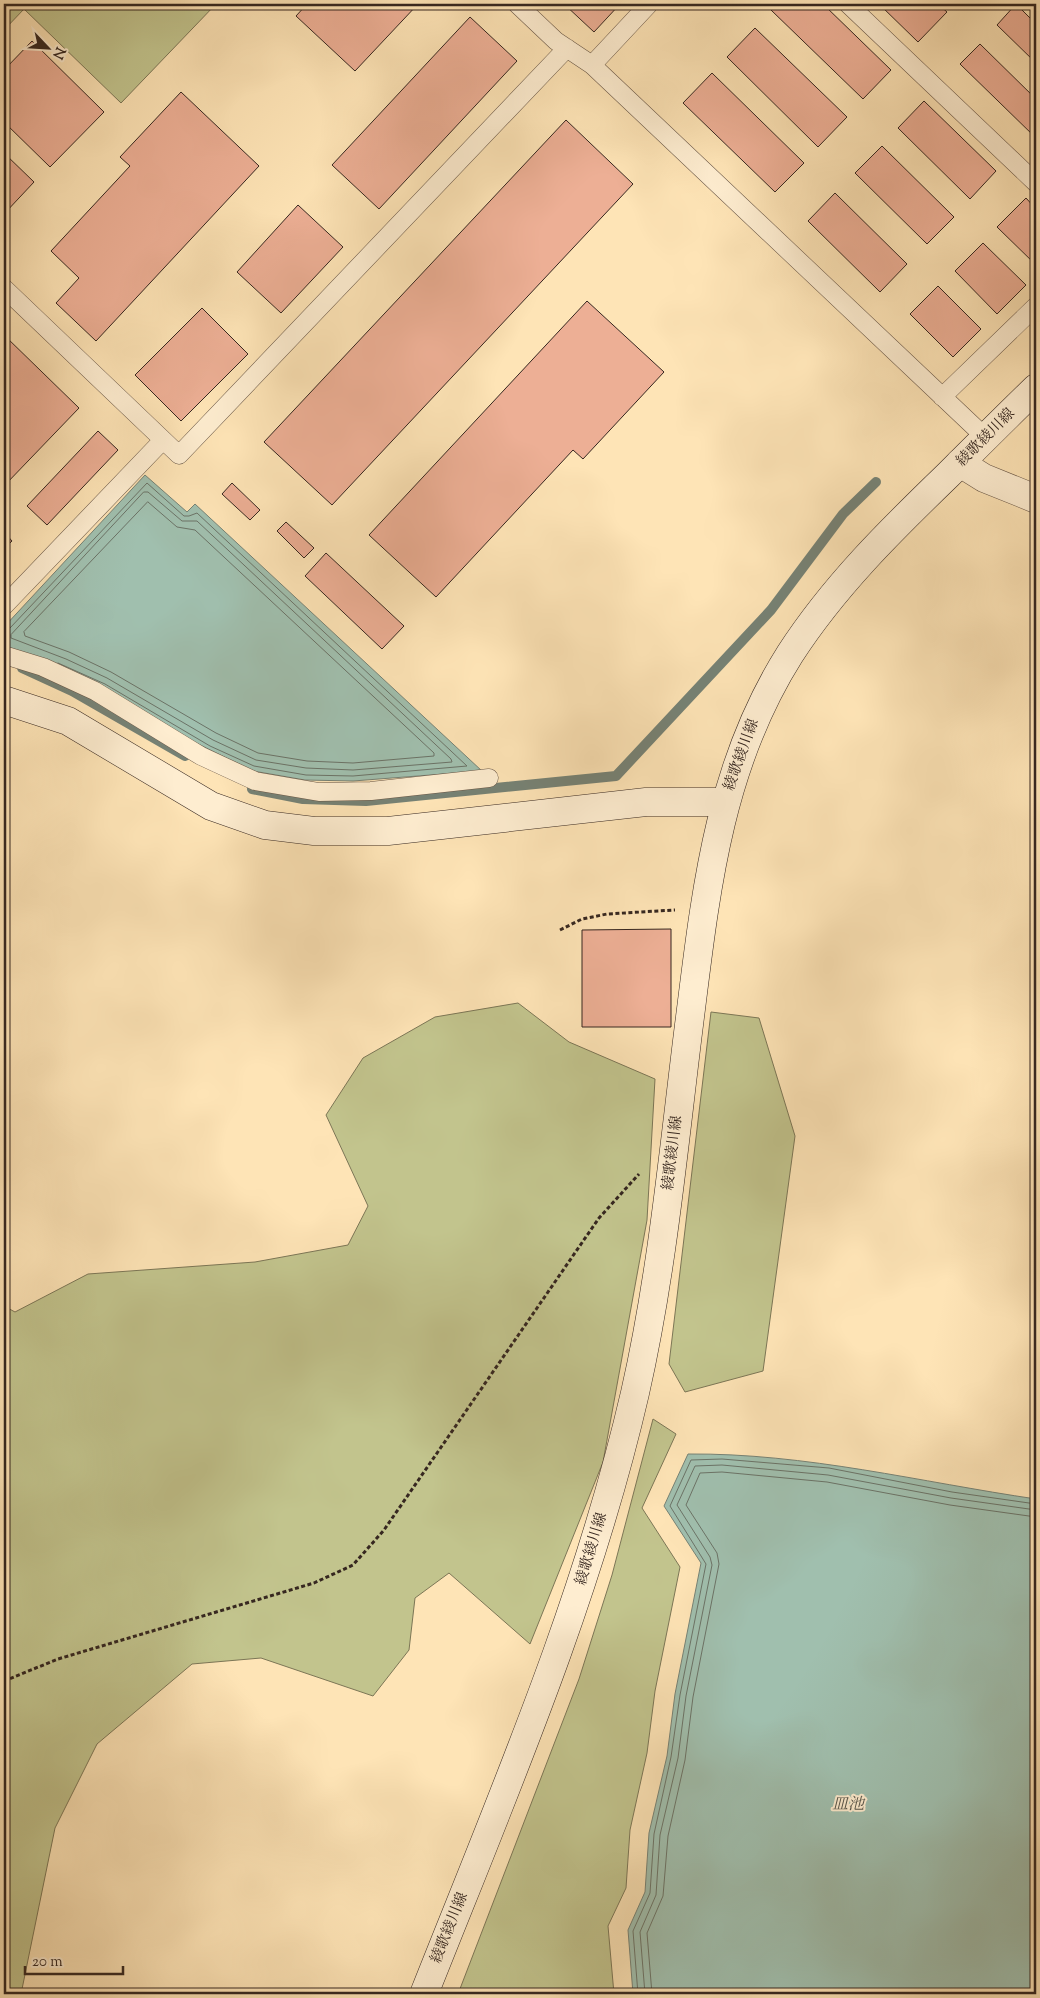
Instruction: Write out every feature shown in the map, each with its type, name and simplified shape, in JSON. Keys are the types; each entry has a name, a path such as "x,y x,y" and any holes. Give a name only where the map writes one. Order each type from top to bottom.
{"main road":[{"name":"綾歌綾川線","path":"424,1994 548,1679 583,1580 612,1483 635,1392 659,1266 703,910 714,843 736,766 760,707 790,654 831,596 875,545 1036,388"},
{"path":"960,463 984,478 1036,499"},
{"path":"4,700 68,721 211,806 265,825 314,831 388,831 646,802 725,802"}],"lane":[{"path":"517,4 567,48 592,65 985,438"},
{"path":"592,65 649,4"},
{"path":"848,4 1036,183"},
{"path":"4,288 179,456 567,48"},
{"path":"942,397 1036,306"},
{"path":"4,606 163,440"},
{"path":"4,655 42,667 95,692 201,756 255,781 318,792 362,792 489,778"}],"path":[{"path":"560,930 582,919 607,914 666,909 703,910"},
{"path":"4,1681 58,1659 314,1583 353,1565 384,1530 599,1218 642,1172 673,1152"}],"green space":[{"path":"4,4 216,4 121,103 24,9 4,30"},
{"path":"518,1003 569,1042 655,1079 647,1220 603,1462 530,1644 449,1573 415,1598 409,1650 373,1696 261,1658 192,1664 97,1744 55,1828 21,1994 4,1994 4,1306 15,1312 88,1274 255,1262 348,1245 368,1206 326,1115 363,1058 435,1017"},
{"path":"711,1012 759,1018 795,1136 763,1371 685,1392 669,1364"},
{"path":"653,1419 676,1434 642,1508 680,1567 655,1691 647,1753 630,1830 626,1888 608,1926 614,1994 458,1994 579,1679 612,1575"}],"water":[{"path":"145,475 187,512 195,504 482,771 353,781 305,780 253,771 4,648 4,627"},
{"name":"皿池","path":"688,1454 776,1458 819,1463 1036,1499 1036,1994 633,1994 628,1930 645,1892 649,1833 667,1756 675,1694 701,1563 664,1506"}],"building":[{"path":"307,4 418,4 355,71 296,16"},
{"path":"564,4 620,4 594,32"},
{"path":"777,4 823,4 891,70 863,99 771,10"},
{"path":"879,4 938,4 947,12 918,42"},
{"path":"1016,4 1036,24 1036,63 997,25"},
{"path":"470,17 517,61 379,209 332,165"},
{"path":"755,28 847,117 818,147 727,57"},
{"path":"32,41 104,112 50,167 4,122 4,70"},
{"path":"980,44 1036,99 1036,138 960,64"},
{"path":"712,73 804,163 775,192 683,103"},
{"path":"181,92 259,166 96,341 56,303 79,278 51,251 130,166 120,157"},
{"path":"924,101 996,171 970,199 898,128"},
{"path":"566,120 633,184 332,505 264,442"},
{"path":"882,146 954,217 927,244 855,173"},
{"path":"4,153 34,182 4,214"},
{"path":"835,193 907,264 880,292 808,221"},
{"path":"1026,198 1036,209 1036,265 997,227"},
{"path":"298,205 343,247 281,313 237,272"},
{"path":"983,243 1026,285 997,314 955,271"},
{"path":"938,286 981,329 953,357 910,314"},
{"path":"587,301 664,372 583,459 573,450 436,597 369,535"},
{"path":"202,308 248,354 181,421 135,375"},
{"path":"4,335 79,408 4,486"},
{"path":"98,431 118,450 47,525 27,506"},
{"path":"232,483 260,510 250,520 222,494"},
{"path":"286,522 314,548 304,558 277,531"},
{"path":"4,532 12,541 4,549"},
{"path":"326,553 404,626 382,649 305,576"},
{"path":"671,929 671,1027 582,1027 582,930"}],"waterway":[{"path":"252,789 303,799 366,801 616,776 771,610 843,514 876,482"},
{"path":"22,668 72,691 185,756"}]}
